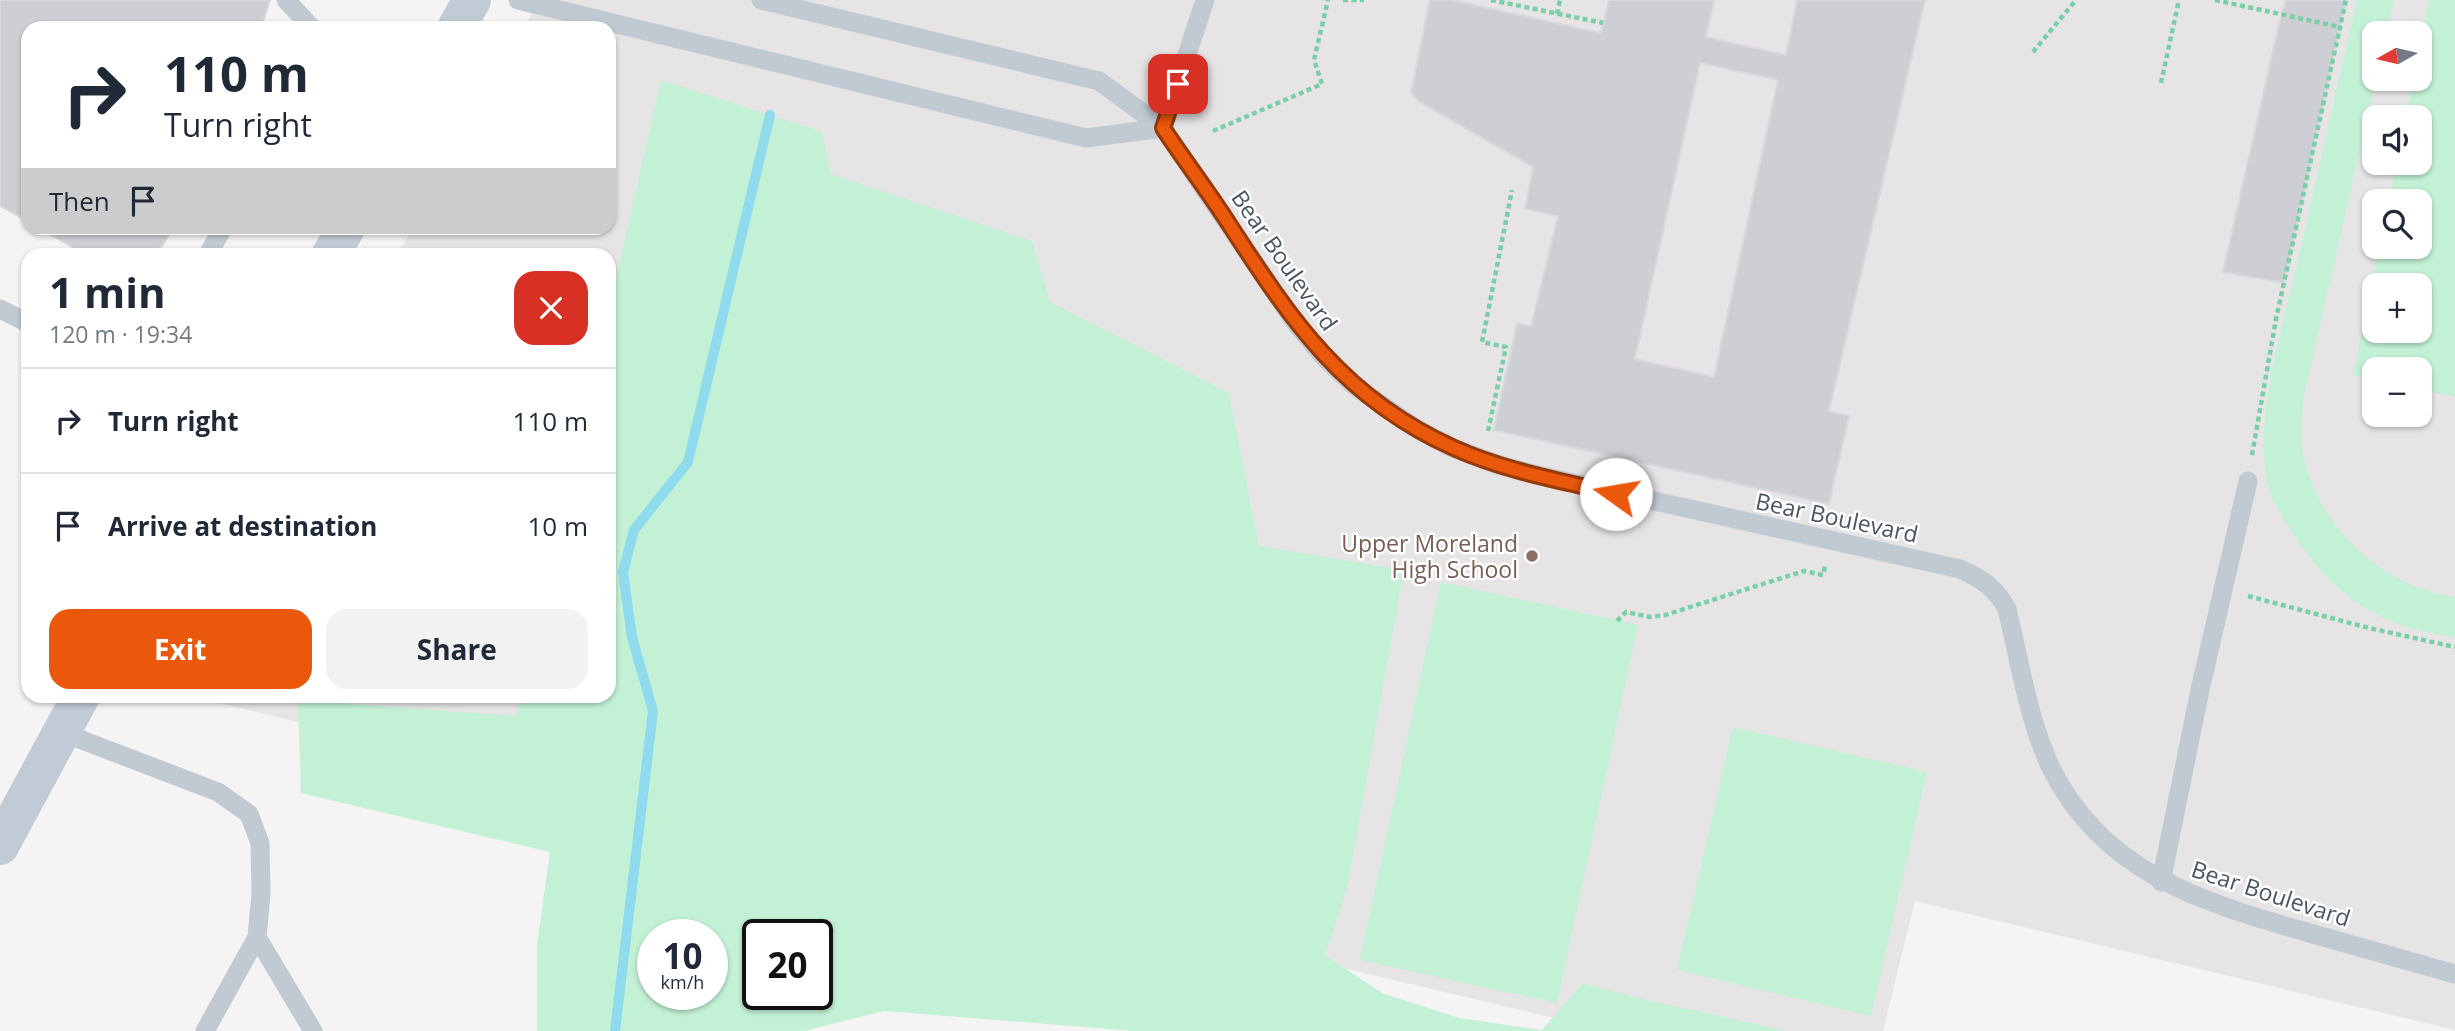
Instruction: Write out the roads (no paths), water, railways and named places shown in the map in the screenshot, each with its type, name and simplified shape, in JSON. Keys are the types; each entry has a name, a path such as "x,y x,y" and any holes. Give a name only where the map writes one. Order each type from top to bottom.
{"street":[{"path":"460,21 472,0"},
{"path":"1,840 77,703"}],"lane":[{"path":"286,0 306,21"},
{"path":"518,0 604,21"},
{"name":"Bear Boulevard","path":"761,0 1099,80 1163,128 1297,325 1325,358 1356,387 1417,429 1475,456 1533,474 1960,569 1983,579 1998,592 2007,609 2034,722 2051,767 2069,798 2093,830 2125,858 2161,882 2222,907 2455,974"},
{"path":"616,24 1086,138 1163,128 1205,0"},
{"path":"0,309 21,320"},
{"path":"2161,882 2248,481"},
{"path":"61,732 218,792 249,814 260,843 261,894 257,937 205,1031"},
{"path":"257,937 313,1031"}],"waterway":[{"path":"615,1031 653,711 632,637 623,572 634,530 688,462 770,115"}],"place":[{"name":"Upper Moreland High School","path":"1532,556"}]}
